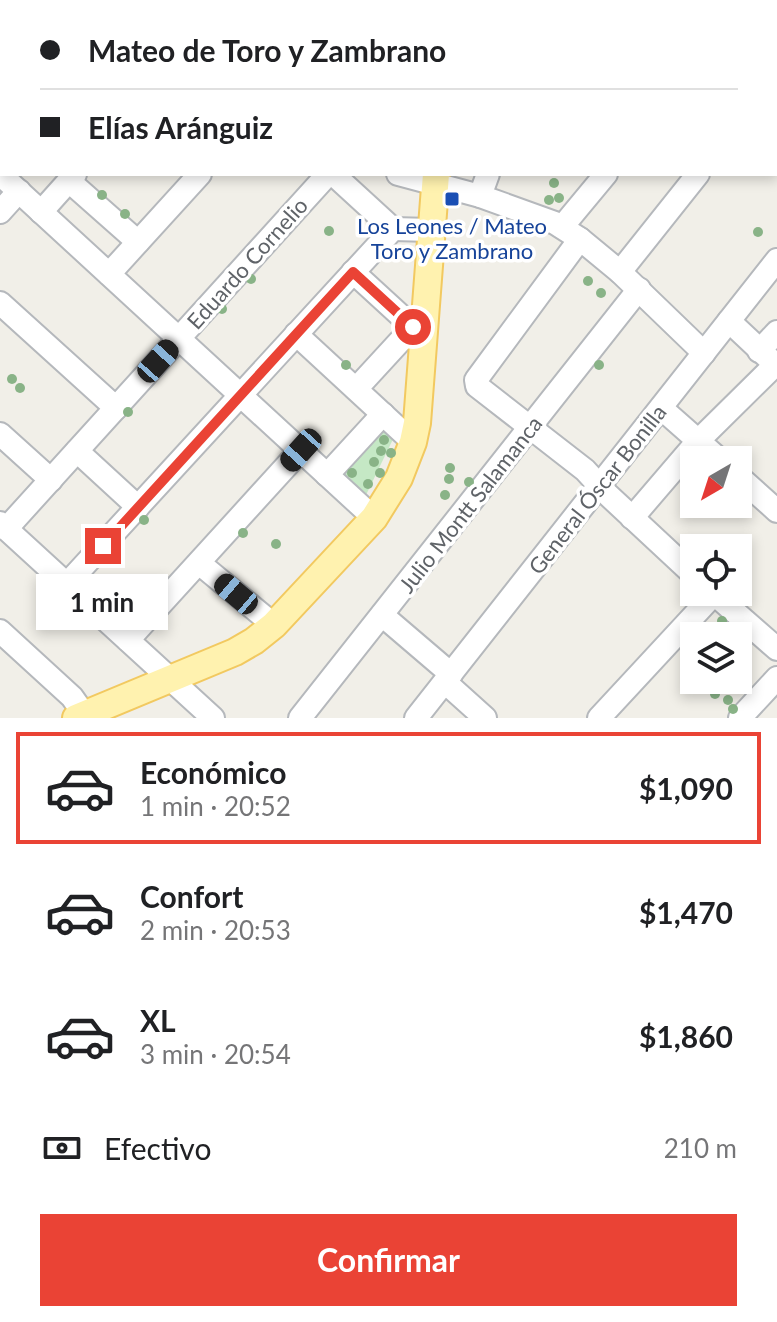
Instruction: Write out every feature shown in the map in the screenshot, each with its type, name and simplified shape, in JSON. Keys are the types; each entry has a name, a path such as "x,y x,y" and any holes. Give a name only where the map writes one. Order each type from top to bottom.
{"main road":[{"path":"80,716 235,652 274,625 374,518 399,478 413,442 420,327 435,179"}],"street":[{"path":"2,176 374,518"},
{"path":"109,274 198,176"},
{"name":"Eduardo Cornelio","path":"3,526 51,480 328,176"},
{"path":"332,176 393,229 431,230"},
{"path":"413,176 435,179 543,217 571,233 639,289 704,353"},
{"path":"480,196 487,176"},
{"path":"605,176 476,380 477,386 585,470 680,562"},
{"path":"620,272 696,176"},
{"path":"41,212 72,177 138,242"},
{"path":"0,212 19,191"},
{"path":"67,584 393,229"},
{"name":"General Óscar Bonilla","path":"416,718 777,260"},
{"path":"353,272 420,327 356,389"},
{"name":"Julio Montt Salamanca","path":"300,718 639,289"},
{"path":"0,303 116,408"},
{"path":"729,321 771,361"},
{"name":"General Óscar Bonilla","path":"632,518 771,361 777,332"},
{"path":"296,334 413,442"},
{"path":"661,408 704,446"},
{"path":"327,475 383,414"},
{"path":"0,434 51,480"},
{"path":"128,640 301,450"},
{"path":"77,451 138,507"},
{"path":"752,489 777,511"},
{"path":"3,526 210,717"},
{"path":"199,563 274,625"},
{"path":"599,718 701,606"},
{"path":"728,606 777,649"},
{"path":"382,615 485,718"},
{"path":"0,631 72,697 80,716"},
{"path":"740,718 777,678"}],"green space":[{"path":"382,429 395,435 366,495 360,499 334,474"}],"place":[{"name":"Los Leones / Mateo Toro y Zambrano","path":"452,199"}],"route":[{"path":"103,546 353,272 413,327"}]}
